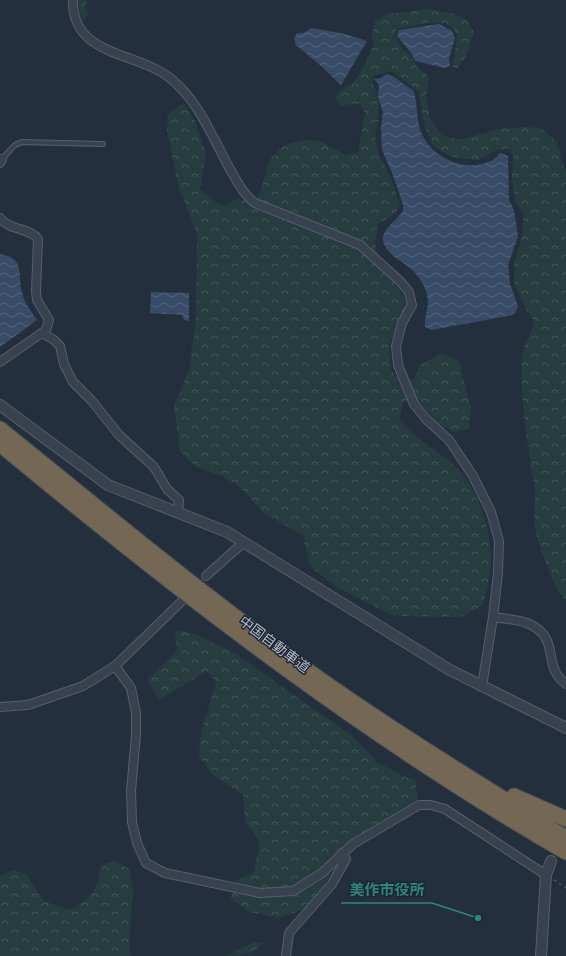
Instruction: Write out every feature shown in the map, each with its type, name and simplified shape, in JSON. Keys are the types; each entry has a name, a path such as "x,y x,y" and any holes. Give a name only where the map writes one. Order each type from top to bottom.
{"highway":[{"name":"中国自動車道","path":"0,429 177,572 276,647 396,730 566,838"},
{"name":"中国自動車道","path":"0,444 179,590 265,655 373,731 566,852"},
{"path":"396,730 524,802 566,819"},
{"path":"462,788 474,804 566,864"}],"street":[{"path":"73,0 72,12 78,27 96,45 152,67 169,77 194,102 221,154 247,197 255,203 313,228 360,245 400,281 409,292 412,305 402,323 396,346 398,365 414,404 426,419 449,440 473,476 492,512 498,542 500,554 493,617 483,680 480,685"},
{"path":"0,218 4,224 30,232 35,235 38,240 37,300 49,320 46,330 0,362"},
{"path":"42,333 54,340 60,346 64,364 73,382 119,435 147,459 159,474 167,488 179,500 178,512"},
{"path":"0,405 83,469 108,485 128,495 178,512 227,532 414,649 480,685 566,728"},
{"path":"206,576 244,542"},
{"path":"0,707 28,705 50,699 83,686 115,666 181,602"},
{"path":"493,617 525,622 538,628 546,636 550,646 554,671 559,679 566,684"},
{"path":"115,666 130,688 136,713 136,735 130,791 132,822 137,843 146,863 165,873 260,894 293,891 322,873 353,844 418,805 431,805 445,809 546,875"},
{"path":"286,956 289,933 332,884 346,859 342,853"},
{"path":"541,956 546,875 551,861"}],"lane":[{"path":"1,161 15,145 22,142 103,144"}],"path":[{"path":"546,875 566,888"}],"green space":[{"path":"79,0 87,0 85,8 89,14 83,21 79,8"},
{"path":"429,9 456,14 462,17 471,25 474,32 465,58 457,69 452,66 457,37 453,28 446,24 430,23 397,29 395,36 403,49 412,57 417,67 426,74 429,80 426,96 430,119 442,135 459,140 500,129 524,127 541,128 557,142 566,174 566,600 561,595 547,566 539,544 534,523 535,488 525,427 522,353 534,321 524,306 514,284 514,263 521,240 524,215 515,202 512,179 513,156 509,149 497,150 478,160 451,157 433,146 425,127 418,91 392,71 373,76 372,83 376,91 379,114 375,136 378,152 391,178 400,205 395,214 378,224 375,242 380,265 399,289 407,304 389,344 391,371 401,381 414,380 420,365 442,353 459,361 471,409 469,429 453,432 438,423 417,400 404,402 399,420 412,433 454,465 463,474 477,498 482,511 491,554 489,581 483,605 461,617 394,616 338,588 310,566 303,536 263,512 239,486 221,476 196,467 180,451 174,405 189,370 196,320 197,233 178,185 167,130 168,114 183,103 194,119 206,153 200,189 218,204 226,207 237,198 253,204 261,190 269,161 282,146 303,140 319,141 346,155 358,152 365,112 361,105 355,103 341,106 335,98 338,92 345,89 356,79 364,66 374,45 372,35 375,21 388,14"},
{"path":"175,630 195,634 233,652 351,735 377,762 403,776 415,780 418,799 356,837 329,858 330,876 307,908 280,918 249,912 231,899 233,882 254,872 260,842 245,821 243,795 211,774 199,755 201,733 216,682 207,671 159,700 147,680 177,651"},
{"path":"115,861 129,869 133,890 129,946 131,956 0,956 0,876 14,870 26,874 44,901 70,910 84,901 93,892 98,882 101,865"},
{"path":"254,942 263,943 255,950 246,954 226,956"}],"water":[{"path":"439,24 452,31 455,38 449,58 450,66 445,68 415,61 412,54 397,35 399,30"},
{"path":"312,28 345,34 367,41 341,85 296,45 294,38 297,33 303,33"},
{"path":"387,74 413,90 421,133 429,146 444,158 453,162 472,165 491,161 500,153 508,156 509,200 514,210 518,236 508,265 510,284 518,306 516,312 512,315 432,330 425,327 428,300 423,285 418,276 390,253 383,243 384,233 403,211 403,205 393,175 382,150 381,128 383,112 378,97 379,85 374,79 381,78"},
{"path":"0,254 14,259 17,263 23,297 37,320 0,347"},
{"path":"151,292 189,293 189,321 184,320 182,315 150,313"}],"place":[{"name":"美作市役所","path":"478,918"}]}
